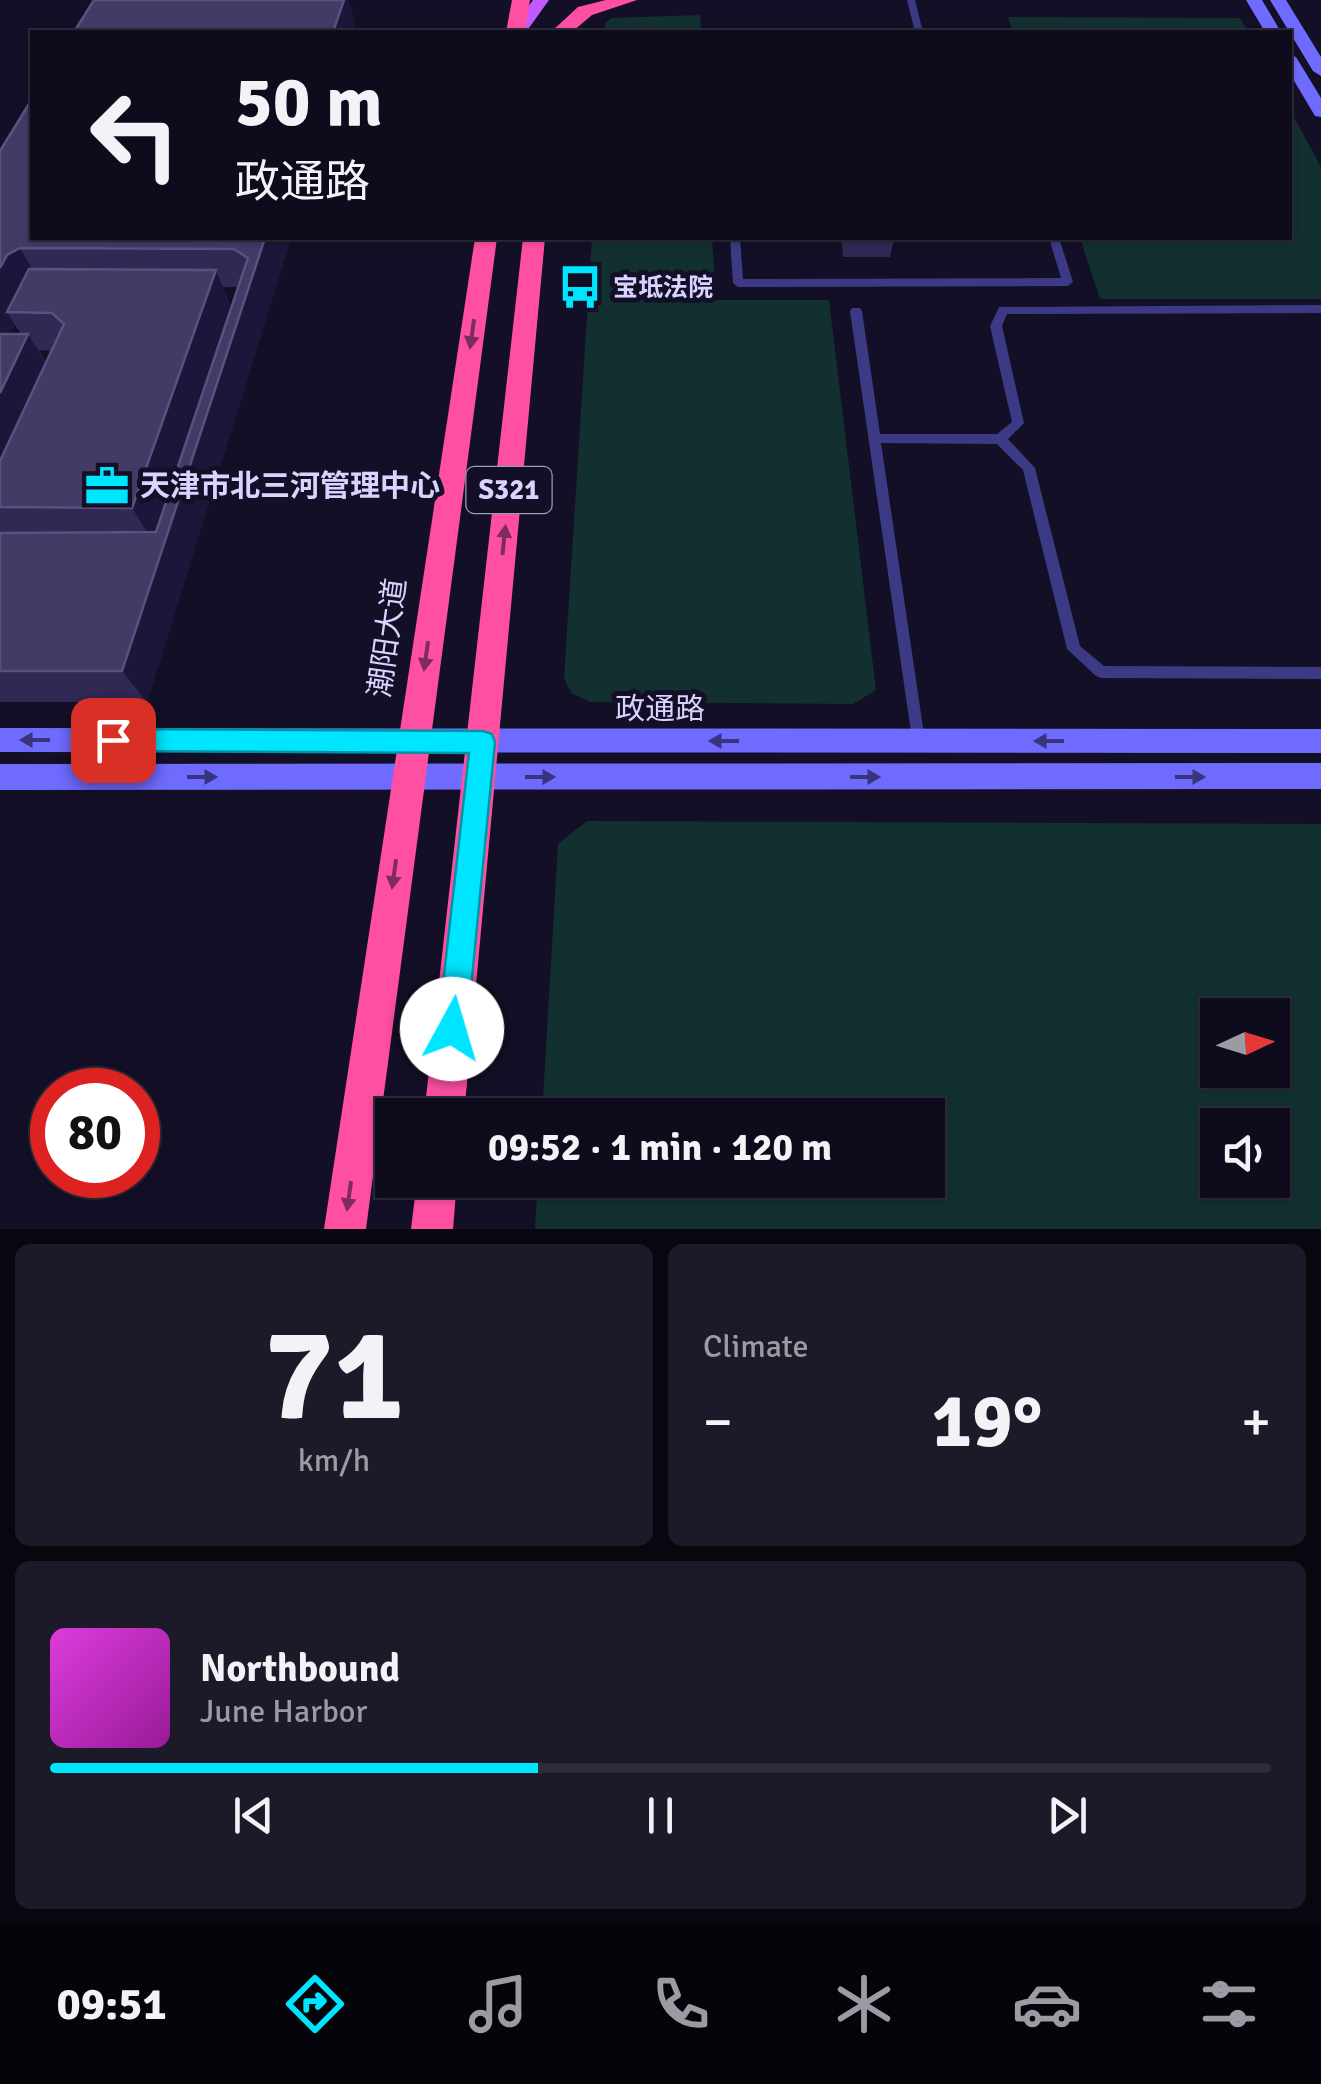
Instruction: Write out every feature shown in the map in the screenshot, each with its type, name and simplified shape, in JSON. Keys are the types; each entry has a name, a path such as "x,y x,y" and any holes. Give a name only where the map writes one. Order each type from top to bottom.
{"highway":[{"path":"517,30 521,0"},
{"path":"559,30 560,0"},
{"path":"561,30 585,11 628,0"},
{"name":"潮阳大道","path":"345,1229 486,240"},
{"name":"S321","path":"446,1098 534,240"},
{"path":"432,1229 435,1198"}],"main road":[{"path":"518,30 541,0"}],"street":[{"path":"1254,0 1273,30"},
{"path":"1278,0 1321,71"},
{"path":"1292,63 1321,112"},
{"name":"政通路","path":"0,740 410,759"},
{"name":"政通路","path":"481,759 918,741 1321,741"},
{"name":"政通路","path":"0,777 410,759 1321,776"}],"lane":[{"path":"911,0 918,30"},
{"path":"736,240 738,283 1068,282 1055,240"},
{"path":"874,438 1000,439 1018,422 996,326 1003,310 1321,309"},
{"path":"856,311 918,741"},
{"path":"1000,439 1029,468 1074,650 1100,672 1321,673"}],"green space":[{"path":"700,15 701,30 604,30 605,23 612,18"},
{"path":"1008,17 1240,18 1247,30 1012,30"},
{"path":"1292,114 1321,167 1321,299 1100,299 1081,240 1292,240"},
{"path":"592,240 712,240 716,300 829,300 876,690 853,704 591,702 571,693 564,678"},
{"path":"587,821 1321,824 1321,1229 535,1229 537,1198 945,1198 945,1098 543,1098 558,844"}],"building":[{"path":"94,0 344,0 334,30 75,30"},
{"path":"30,102 30,240 264,240 122,671 0,671 0,533 156,532 248,258 234,249 20,248 7,255 0,268 0,151"},
{"path":"29,269 216,270 132,508 0,507 0,461 64,324 52,313 7,312"},
{"path":"0,334 28,334 0,393"}],"place":[{"name":"宝坻法院","path":"580,287"},
{"name":"天津市北三河管理中心","path":"107,486"}],"route":[{"path":"113,740 483,742 452,1029"}]}
